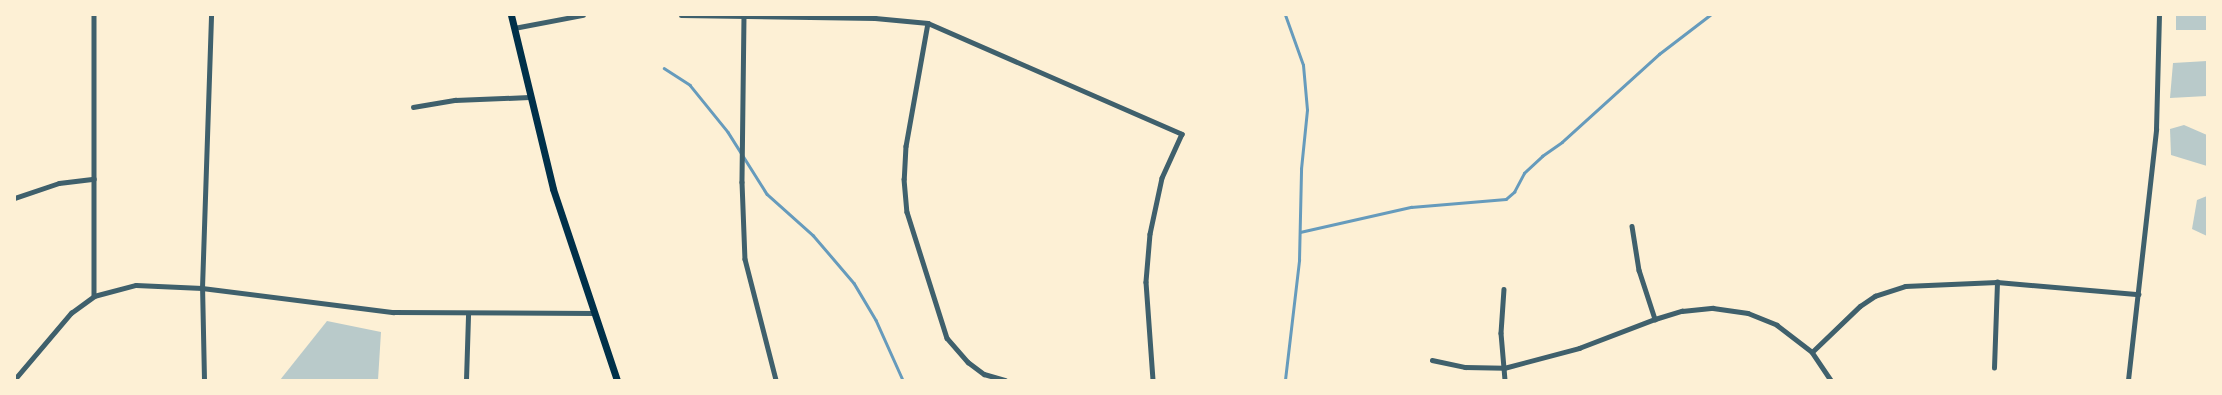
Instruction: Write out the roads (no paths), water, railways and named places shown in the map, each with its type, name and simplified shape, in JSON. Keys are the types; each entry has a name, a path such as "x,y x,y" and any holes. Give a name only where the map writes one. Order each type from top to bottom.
{"main road":[{"path":"510,15 552,189 617,380"}],"street":[{"path":"94,15 94,296"},
{"path":"204,380 202,288 211,15"},
{"path":"514,28 583,15"},
{"path":"681,15 875,18 928,23 1182,134 1162,178 1150,234 1146,282 1153,380"},
{"path":"2128,380 2156,129 2159,15"},
{"path":"744,16 742,182 745,259 776,380"},
{"path":"928,23 906,146 904,179 907,212 947,338 968,362 984,374 1005,380"},
{"path":"413,107 455,100 529,97"},
{"path":"15,198 58,182 94,179"},
{"path":"1632,226 1639,270 1655,319"},
{"path":"1812,352 1860,306 1891,289 1935,282 1997,282 2138,294"},
{"path":"1994,368 1997,282"},
{"path":"15,379 56,329 94,296 136,285 202,288 394,312 468,315 595,313"},
{"path":"1504,289 1501,333 1505,380"},
{"path":"1432,360 1465,367 1504,368 1579,348 1655,319 1696,309 1731,309 1777,326 1812,352 1832,380"},
{"path":"466,380 468,315"}],"waterway":[{"path":"1285,15 1303,65 1307,110 1301,169 1299,260 1285,380"},
{"path":"1300,232 1411,207 1506,199 1514,192 1524,173 1542,156 1562,142 1659,54 1710,15"},
{"path":"664,68 690,85 728,132 767,194 813,235 854,283 876,320 903,380"}]}
